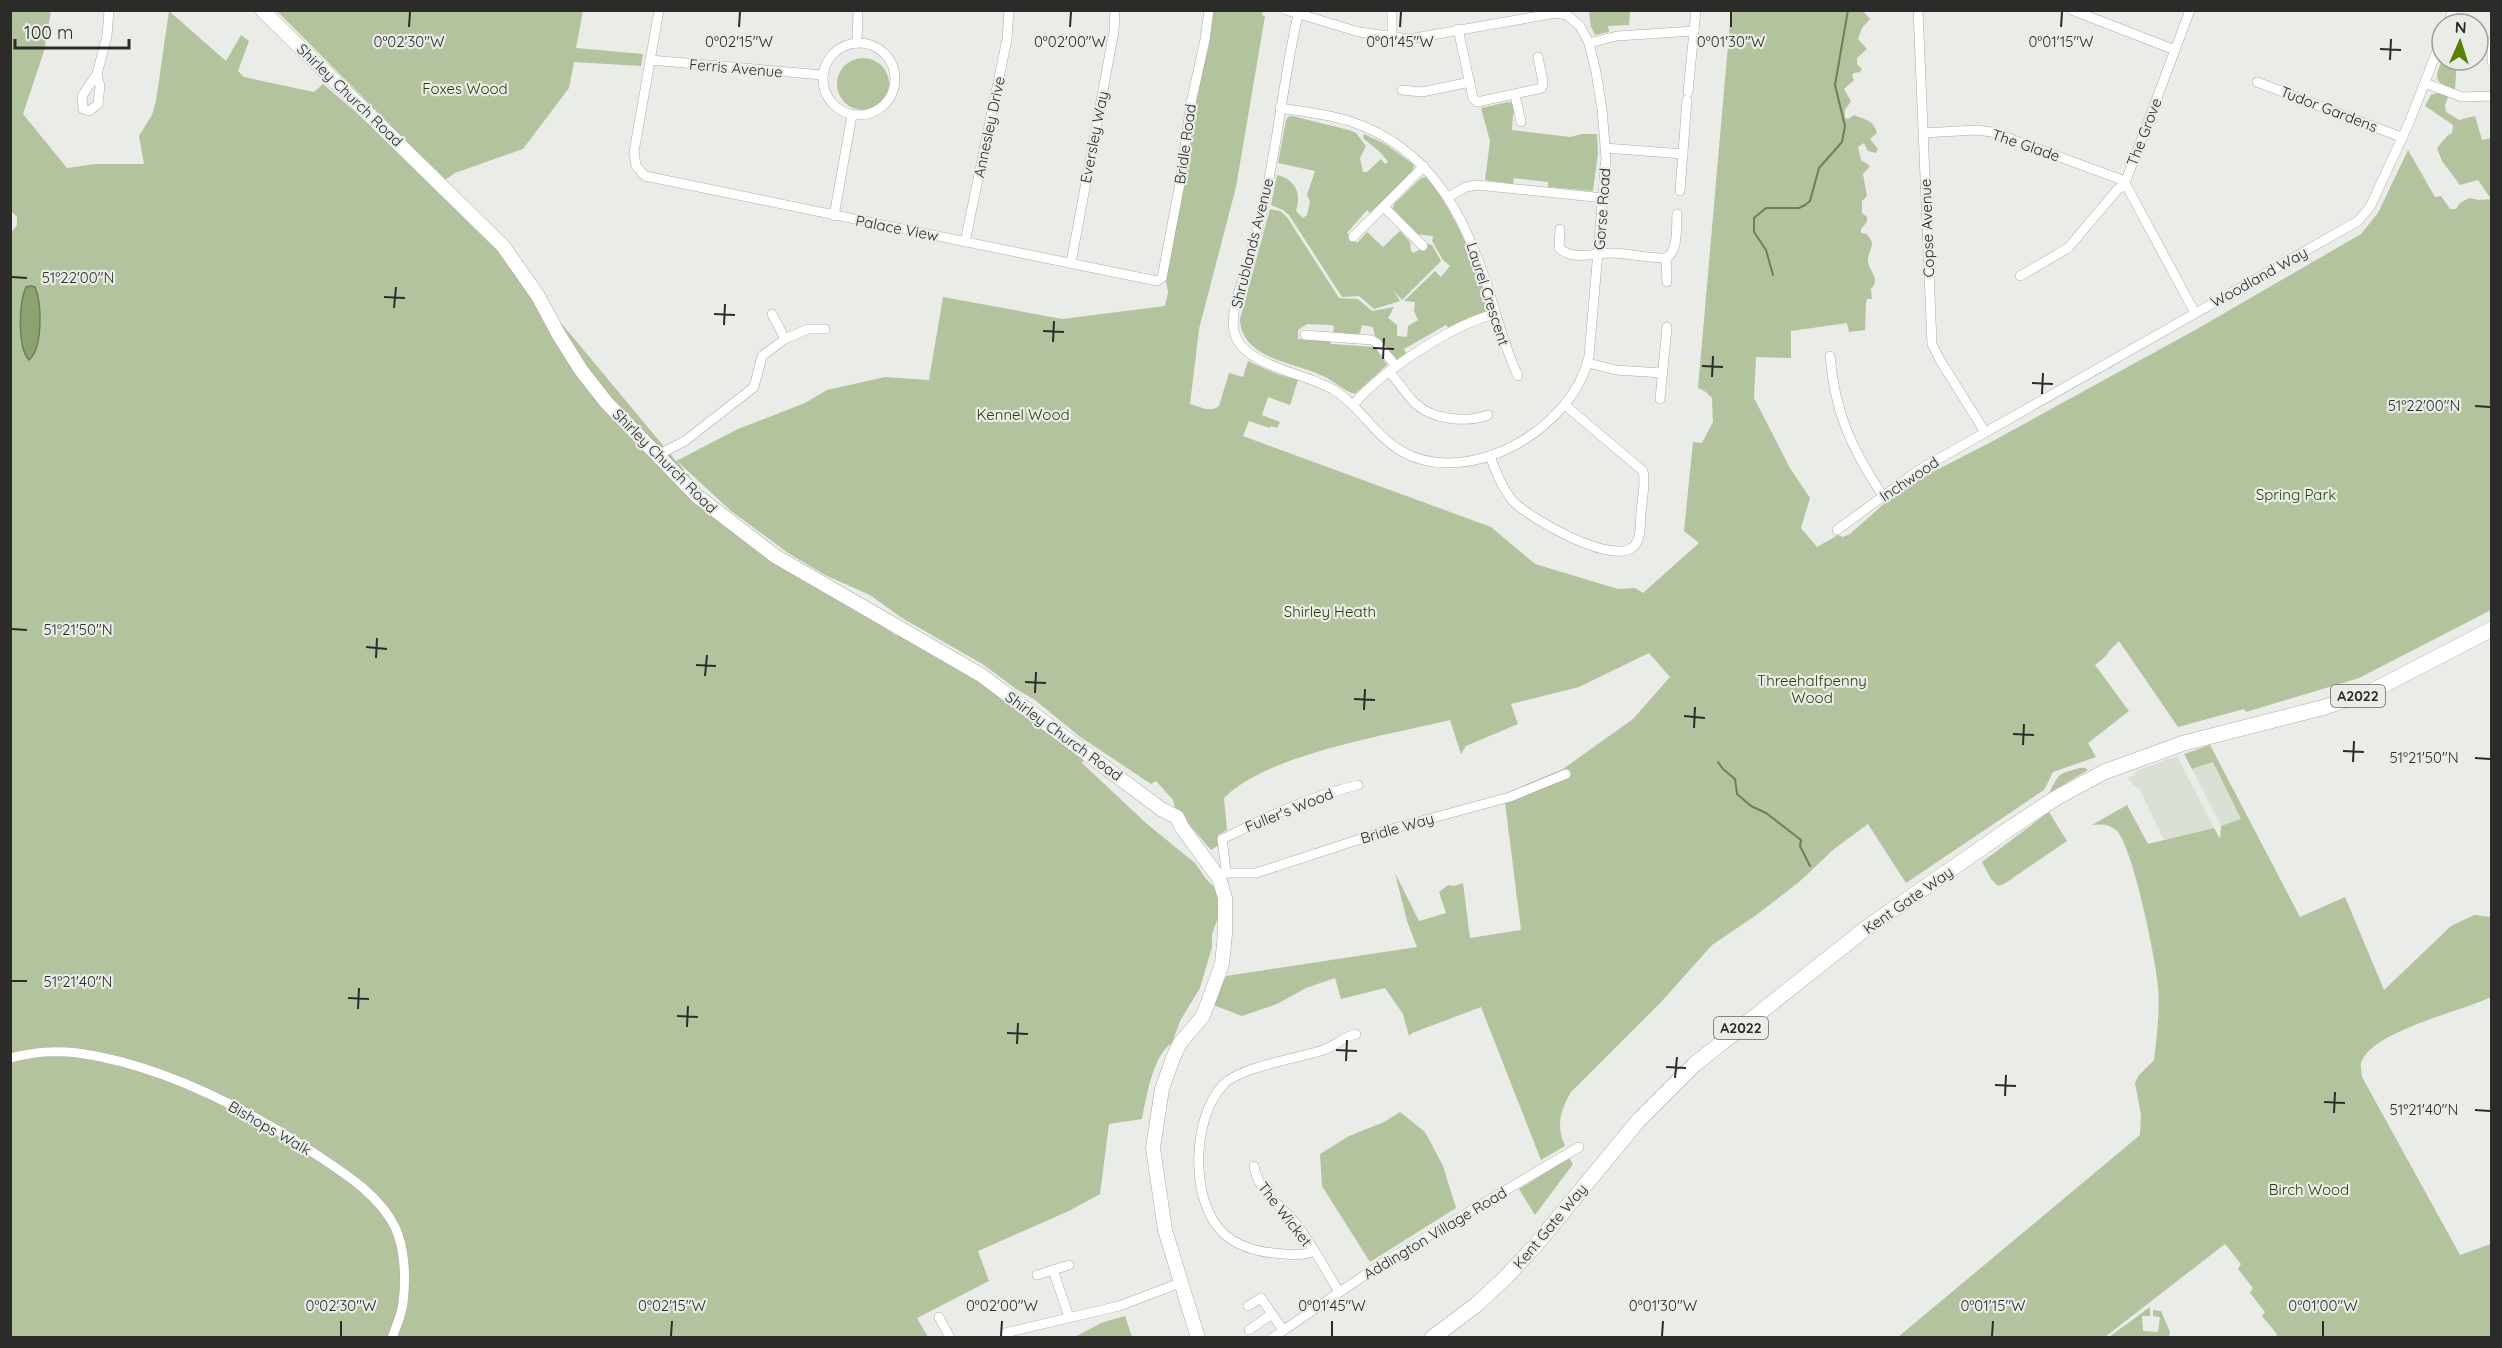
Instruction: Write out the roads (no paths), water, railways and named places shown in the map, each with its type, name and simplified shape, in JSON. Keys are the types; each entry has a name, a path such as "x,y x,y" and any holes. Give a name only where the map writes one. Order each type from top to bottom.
{"main road":[{"name":"Kent Gate Way","path":"1432,1338 1476,1305 1504,1279 1535,1246 1638,1121 1695,1064 1869,926 2012,827 2056,798 2104,772 2184,743 2325,707 2372,691 2492,629"}],"street":[{"path":"97,74 107,36 109,10"},
{"name":"Shirley Church Road","path":"262,10 503,246 520,268 581,370 606,402 697,496 775,556 981,675 1161,809 1170,823 1183,829 1210,865 1223,875"},
{"path":"650,60 659,10"},
{"path":"858,10 858,43"},
{"name":"Annesley Drive","path":"965,242 1007,39 1009,10"},
{"name":"Eversley Way","path":"1071,263 1114,32 1115,10"},
{"name":"Bridle Road","path":"1161,278 1178,194 1191,103 1209,10"},
{"path":"1286,10 1359,32 1421,38 1458,29 1552,13 1568,13"},
{"path":"1392,10 1392,37"},
{"path":"1680,191 1696,10"},
{"name":"Copse Avenue","path":"1918,10 1932,344 1985,432"},
{"path":"2072,10 2175,50"},
{"name":"The Grove","path":"2190,10 2125,183 2195,313"},
{"name":"Gorse Road","path":"1566,406 1581,381 1588,363 1604,198 1605,148 1599,84 1589,43 1580,26 1568,13"},
{"name":"Shrublands Avenue","path":"1298,15 1263,207 1235,311 1234,330 1242,344 1255,357 1326,385 1354,404 1391,443 1410,455 1427,460 1452,462 1491,456 1531,434 1566,406"},
{"path":"1458,29 1473,98 1477,102 1542,88 1544,82 1538,57"},
{"path":"1589,43 1617,36 1694,31"},
{"path":"2492,42 2492,62"},
{"path":"858,43 872,45 885,54 893,66 896,82 891,96 881,108 867,115 852,115 842,112 826,96 823,75 827,61 837,50 858,43"},
{"name":"Ferris Avenue","path":"650,60 823,75"},
{"name":"Palace View","path":"650,60 634,152 636,166 642,174 650,178 1156,281 1161,278"},
{"name":"Woodland Way","path":"1985,432 2358,221 2370,207 2430,70"},
{"path":"1402,90 1422,92 1470,82"},
{"name":"Tudor Gardens","path":"2256,82 2401,137"},
{"path":"2425,83 2462,97 2492,96"},
{"path":"1515,95 1521,122"},
{"name":"Laurel Crescent","path":"1280,108 1332,116 1361,125 1399,145 1424,166 1448,197 1470,239 1504,346 1518,376"},
{"path":"834,216 852,115"},
{"name":"The Glade","path":"1923,133 1976,130 1997,133 2125,183"},
{"path":"1605,148 1683,154"},
{"path":"1353,237 1424,166"},
{"path":"2020,276 2067,248 2125,183"},
{"path":"1448,197 1466,187 1477,185 1604,198"},
{"path":"1383,207 1423,246"},
{"path":"1560,229 1559,246 1561,250 1572,254 1615,253 1666,258 1674,249 1677,214"},
{"path":"1666,258 1667,282"},
{"path":"772,314 785,339"},
{"path":"1354,404 1393,368 1468,322 1495,314"},
{"path":"1660,399 1667,327"},
{"path":"656,456 686,441 754,387 762,357 785,339 808,329 825,329"},
{"path":"1305,335 1372,340 1377,343 1414,402 1425,410 1467,420 1488,415"},
{"path":"1828,362 1837,404 1848,437 1862,465 1883,496"},
{"path":"1588,363 1616,370 1662,373"},
{"path":"1491,456 1498,476 1509,495 1531,517 1574,539 1616,550 1632,548 1639,533 1643,471 1566,406"},
{"name":"Inchwood","path":"1837,530 1911,475 1985,432"},
{"name":"Bridle Way","path":"1223,875 1256,873 1388,830 1510,797 1566,774"},
{"name":"Fuller's Wood","path":"1224,852 1222,839 1290,806 1358,785"},
{"path":"1198,1338 1180,1282 1161,1209 1154,1159 1154,1135 1162,1089 1173,1058 1180,1043 1203,1016 1222,964 1225,934 1224,852"},
{"path":"1210,865 1224,852"},
{"path":"1313,1251 1300,1254 1259,1251 1240,1245 1223,1233 1209,1214 1200,1181 1202,1133 1215,1094 1225,1082 1261,1068 1325,1049 1339,1039 1356,1034"},
{"name":"Bishops Walk","path":"10,1058 42,1050 79,1053 149,1071 210,1094 287,1135 343,1172 378,1201 395,1227 403,1252 403,1304 392,1338"},
{"name":"Addington Village Road","path":"1272,1338 1339,1292 1459,1217 1575,1153"},
{"name":"The Wicket","path":"1254,1166 1256,1176 1267,1194 1297,1224 1339,1292"},
{"path":"1037,1275 1069,1265"},
{"path":"1053,1270 1069,1317"},
{"path":"1005,1333 1119,1306 1180,1282"},
{"path":"1248,1306 1261,1298 1283,1330"},
{"path":"1249,1330 1272,1314"},
{"path":"939,1317 950,1338"}],"waterway":[{"path":"1773,275 1766,250 1754,232 1754,218 1766,208 1799,208 1810,201 1819,168 1842,142 1845,126 1835,85 1848,10"},
{"path":"1718,762 1735,779 1737,794 1801,840 1800,846 1810,866"}],"park label":[{"name":"Foxes Wood","path":"465,88"},
{"name":"Kennel Wood","path":"1023,414"},
{"name":"Spring Park","path":"2296,494"},
{"name":"Shirley Heath","path":"1330,611"},
{"name":"Threehalfpenny Wood","path":"1812,688"},
{"name":"Birch Wood","path":"2309,1189"}]}
